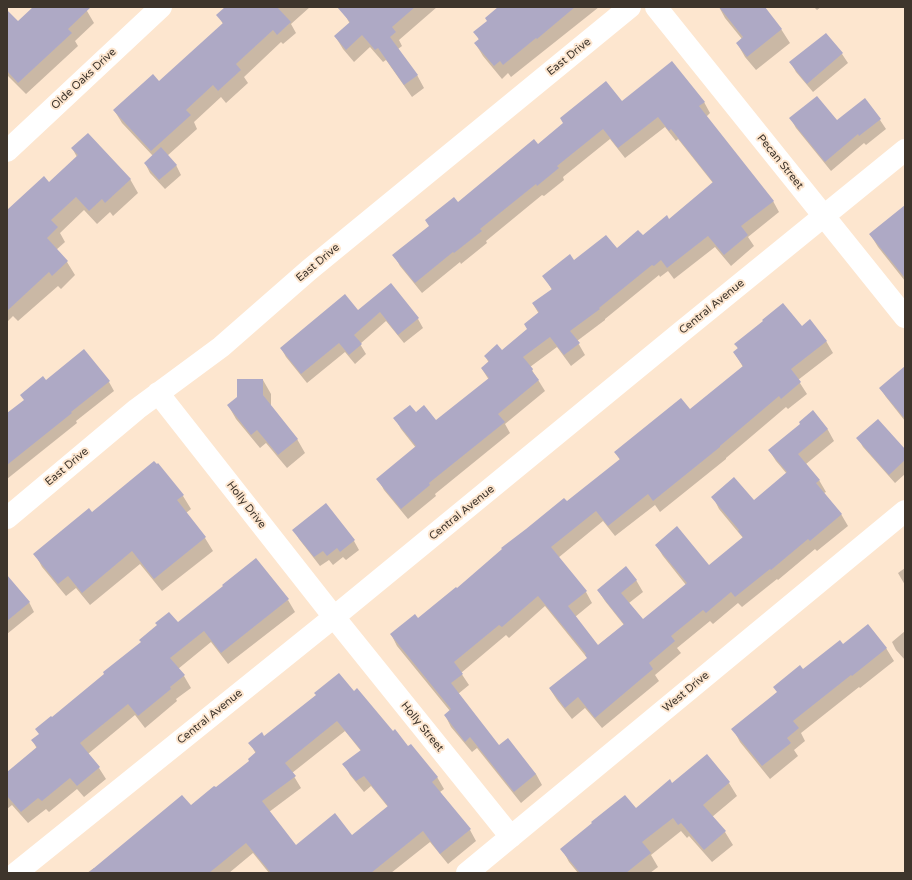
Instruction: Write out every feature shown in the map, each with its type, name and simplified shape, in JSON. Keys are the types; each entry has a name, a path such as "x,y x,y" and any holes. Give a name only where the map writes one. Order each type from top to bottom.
{"street":[{"name":"Olde Oaks Drive","path":"7,151 162,7"},
{"name":"East Drive","path":"7,518 137,409 221,347 315,265 630,7"},
{"name":"Pecan Street","path":"656,7 905,317"},
{"name":"Central Avenue","path":"16,873 334,618 905,150"},
{"name":"Holly Drive","path":"158,393 334,618"},
{"name":"West Drive","path":"467,873 905,511"},
{"name":"Holly Street","path":"334,618 511,837"}],"building":[{"path":"33,7 91,7 68,29 72,33 18,83 7,71 7,10 18,21"},
{"path":"225,7 277,7 291,22 277,35 273,30 236,64 241,70 218,91 213,85 186,110 191,115 151,151 113,110 153,74 159,81 223,23 216,15"},
{"path":"337,7 415,7 392,27 396,32 390,37 418,75 404,85 378,48 375,50 362,35 346,50 334,36 350,22"},
{"path":"498,7 575,7 503,65 500,61 494,66 474,43 479,39 473,32 487,21 485,18"},
{"path":"719,7 765,7 782,29 747,57 736,43 743,37"},
{"path":"826,33 843,53 807,84 789,62"},
{"path":"672,61 705,102 699,106 774,201 741,226 748,235 724,255 708,236 667,268 661,260 654,266 652,265 599,308 600,309 570,331 580,343 564,355 550,337 523,357 533,369 532,371 539,380 498,414 505,422 429,483 430,485 401,509 376,479 416,446 393,418 410,405 416,412 424,405 436,420 489,378 481,368 489,361 484,356 497,344 502,350 527,329 524,324 539,312 532,303 552,289 542,276 570,254 574,260 606,235 617,248 638,230 643,235 667,215 669,219 713,182 671,129 669,131 658,117 618,148 603,129 557,166 559,168 537,186 536,184 480,229 482,231 415,283 392,255 429,226 425,220 454,197 458,202 534,139 538,144 563,123 560,118 606,81 622,101"},
{"path":"817,96 837,120 865,98 881,119 859,136 858,134 825,162 789,118"},
{"path":"88,133 131,179 105,203 102,199 89,211 76,197 51,220 58,227 47,238 68,261 52,276 49,272 7,311 7,210 44,176 49,182 78,155 71,148"},
{"path":"161,147 177,165 159,180 144,163"},
{"path":"905,205 905,278 869,234"},
{"path":"391,283 419,318 398,335 380,312 354,335 362,344 349,355 339,343 301,374 280,348 345,294 358,310"},
{"path":"783,303 802,326 810,319 827,341 791,369 801,382 781,399 779,396 720,447 653,501 648,494 608,526 596,511 551,547 587,591 568,606 598,645 624,624 597,590 626,566 637,580 621,593 643,619 687,583 655,545 677,526 709,565 743,537 738,531 739,530 711,497 734,477 754,500 787,472 768,450 800,424 799,422 813,410 828,429 798,454 820,480 816,483 842,514 810,541 808,539 771,570 770,569 735,597 731,592 706,613 703,610 671,636 675,641 649,663 653,669 595,718 578,697 565,708 549,688 587,658 585,655 586,654 538,596 502,627 499,625 454,662 463,674 451,683 499,745 508,738 536,774 514,792 470,737 465,742 444,715 451,709 390,634 415,614 418,618 456,587 457,588 502,549 501,548 564,498 567,501 620,459 614,452 681,398 690,409 743,366 733,352 738,348 734,344"},
{"path":"84,349 110,381 7,465 7,413 24,400 20,395 43,376 46,380"},
{"path":"905,366 905,419 879,388"},
{"path":"237,379 263,379 263,395 298,439 278,455 257,430 251,435 227,405 237,397"},
{"path":"878,419 905,449 905,460 889,475 856,438"},
{"path":"154,461 157,464 158,463 184,495 177,500 206,537 154,579 132,551 82,593 68,576 58,584 33,554 89,508 92,512"},
{"path":"326,503 355,540 340,552 337,548 327,556 323,551 314,557 292,530"},
{"path":"256,558 289,599 221,653 204,631 170,658 185,675 170,687 171,689 138,716 128,704 80,743 100,767 77,786 70,778 42,801 38,798 21,812 7,796 7,772 37,747 31,740 39,734 35,729 51,716 52,717 104,674 103,672 141,642 139,640 157,625 155,623 169,612 178,622"},
{"path":"7,575 30,602 7,621"},
{"path":"868,624 887,648 793,721 799,728 787,738 791,743 762,766 731,729 777,692 773,687 800,665 803,669 840,640 843,644"},
{"path":"339,673 354,691 357,688 393,731 395,729 408,746 411,744 438,777 432,782 471,829 440,854 423,831 371,873 271,873 246,843 209,873 88,873 182,795 191,805 214,786 216,787 249,761 248,759 256,752 248,743 262,732 264,736 316,695 314,693","holes":["337,721 361,750 342,764 356,781 364,776 388,806 352,835 335,813 296,845 262,801 296,776 285,763"]},
{"path":"707,754 730,782 703,805 726,831 704,850 681,823 678,825 673,818 642,842 651,853 626,873 580,873 560,849 625,795 636,808 670,779 672,783"}]}
